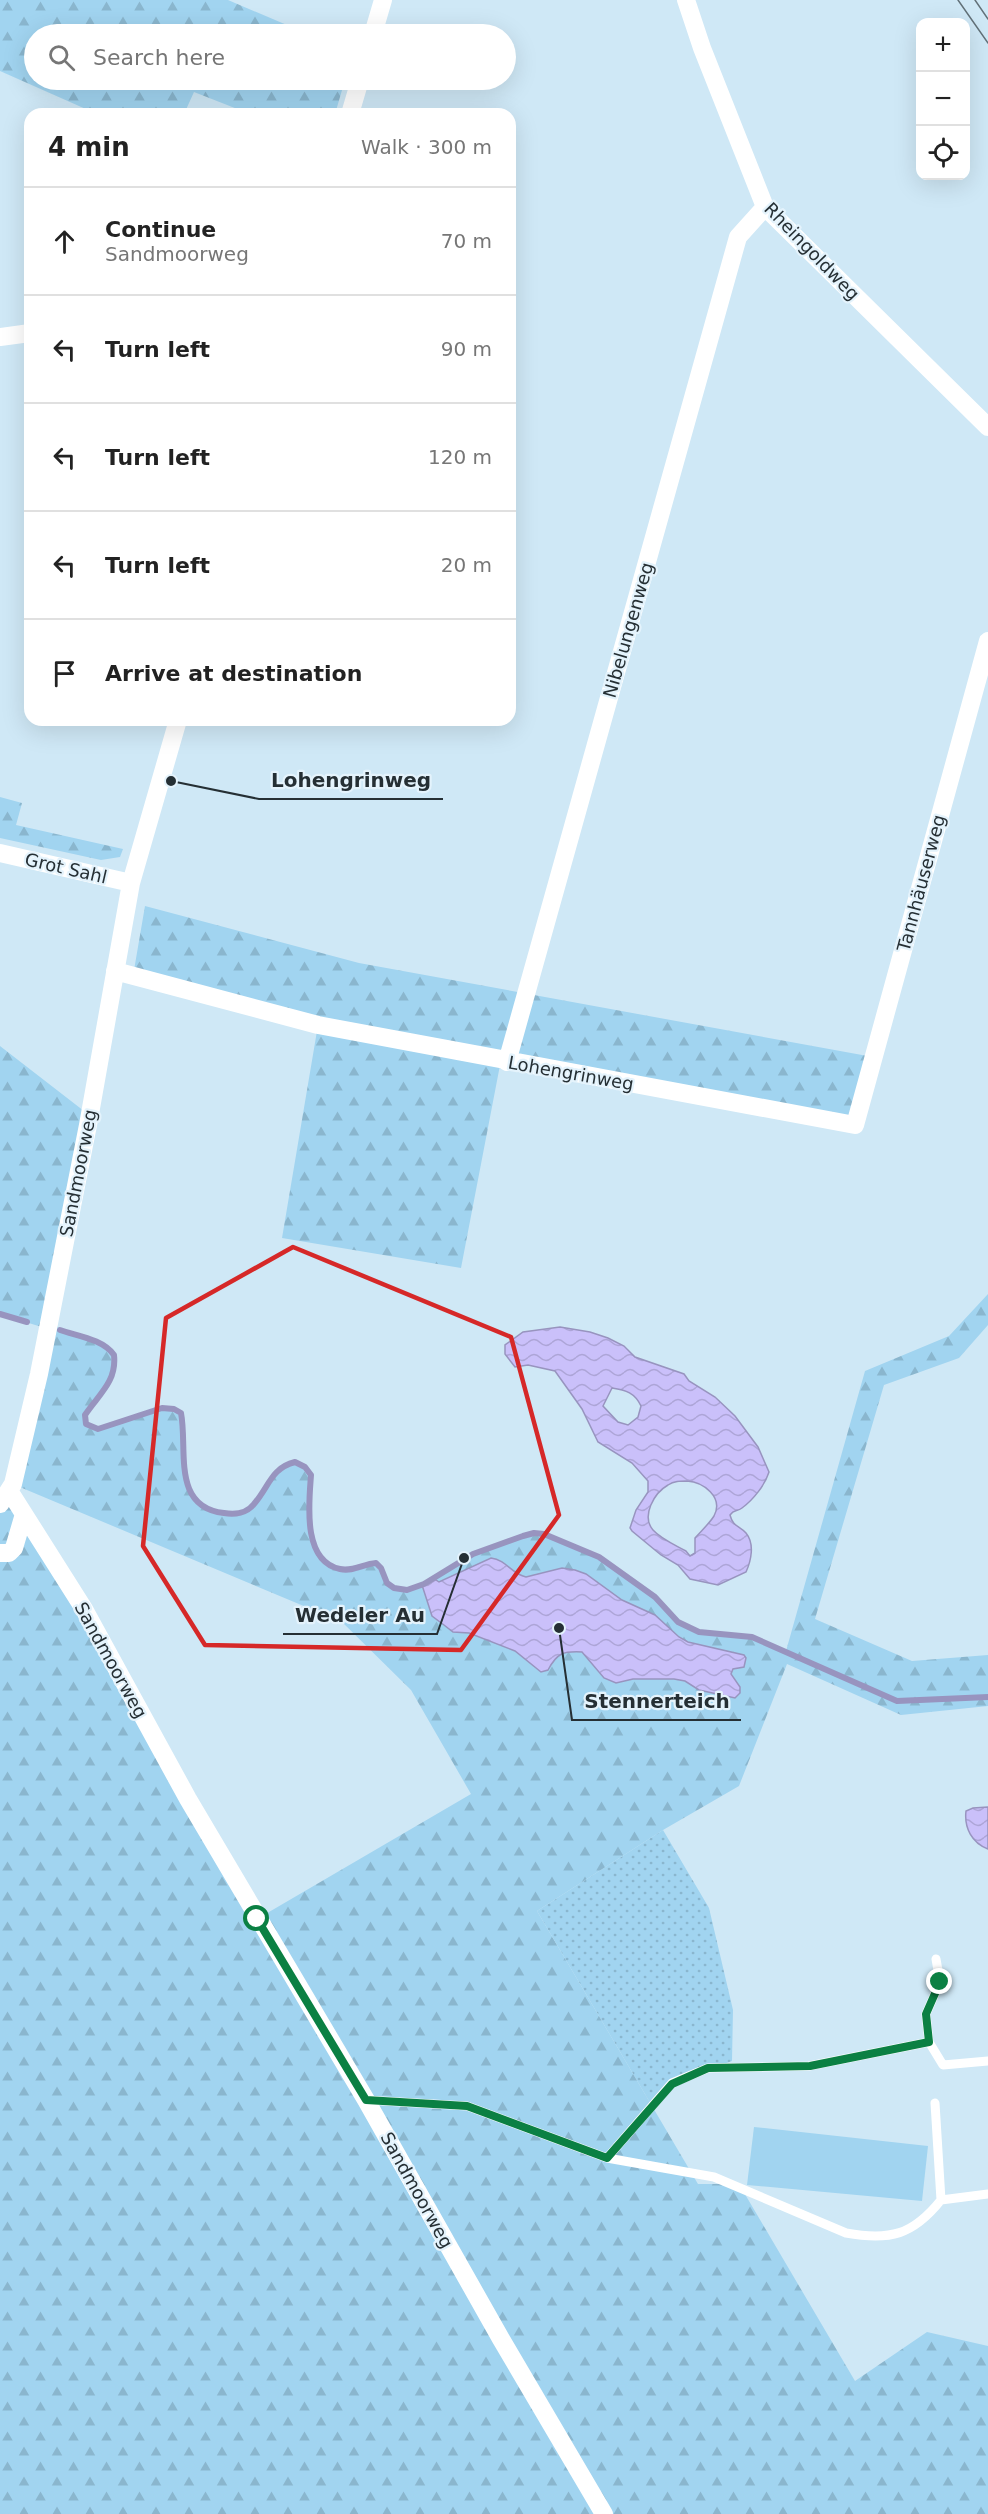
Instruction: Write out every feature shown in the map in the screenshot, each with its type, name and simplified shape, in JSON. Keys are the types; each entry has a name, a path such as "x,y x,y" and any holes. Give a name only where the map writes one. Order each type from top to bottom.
{"street":[{"path":"376,24 383,0"},
{"name":"Rheingoldweg","path":"686,0 702,48 765,207 988,427"},
{"path":"352,108 357,90"},
{"name":"Nibelungenweg","path":"507,1062 738,237 765,207"},
{"path":"0,337 24,334"},
{"name":"Tannhäuserweg","path":"855,1125 988,641"},
{"name":"Sandmoorweg","path":"176,726 131,883 48,1330 5,1498 24,1514 84,1609 188,1799 366,2100 495,2329 604,2514"},
{"name":"Grot Sahl","path":"0,853 131,883"},
{"name":"Lohengrinweg","path":"115,971 318,1025 855,1125"},
{"path":"0,1553 9,1553 14,1548 24,1514"}],"lane":[{"path":"936,1959 940,1982 926,2014 929,2042 943,2065 988,2061"},
{"path":"607,2158 672,2084 708,2068 810,2066 929,2042"},
{"path":"366,2100 467,2106 607,2158 714,2177 846,2233 856,2235 896,2234 924,2220 941,2200 988,2194"},
{"path":"935,2103 941,2200"}],"highlighted area":[{"path":"293,1247 511,1337 559,1515 461,1650 205,1645 143,1546 166,1318"}],"green space":[{"path":"0,0 228,0 284,24 24,24 24,82 0,71"},
{"path":"43,90 342,90 337,108 235,108 194,92 187,108 83,108"},
{"path":"0,797 22,803 16,825 123,849 120,857 101,860 0,838"},
{"path":"145,906 359,963 873,1057 855,1125 501,1060 461,1268 282,1238 318,1025 133,976"},
{"path":"0,1046 93,1118 56,1325 60,1330 107,1348 114,1355 110,1381 85,1415 86,1424 98,1429 162,1408 174,1409 181,1413 186,1478 191,1493 200,1504 213,1512 233,1514 247,1510 279,1470 295,1461 303,1464 311,1475 309,1515 314,1543 319,1555 328,1564 340,1569 376,1563 390,1584 398,1589 415,1588 464,1558 505,1541 539,1533 599,1557 655,1597 678,1622 689,1628 705,1633 746,1635 786,1651 865,1371 949,1336 988,1294 988,1325 959,1358 884,1385 815,1619 912,1661 988,1655 988,1706 901,1715 787,1664 739,1786 663,1830 537,1911 698,2184 739,2184 855,2381 927,2332 988,2346 988,2514 0,2514 0,1489 4,1485 48,1329 0,1314","holes":["15,1485 342,1622 411,1690 471,1794 257,1919"]},
{"path":"663,1830 709,1908 733,2010 732,2061 672,2083 652,2106 537,1911"},
{"path":"754,2127 928,2146 922,2201 747,2185"}],"water":[{"path":"560,1327 590,1332 608,1338 624,1346 635,1357 684,1374 689,1381 715,1397 735,1416 758,1447 769,1472 754,1497 730,1515 735,1524 749,1537 751,1558 746,1572 718,1585 690,1579 678,1565 661,1555 632,1531 630,1528 636,1510 648,1492 648,1481 632,1463 598,1442 582,1409 555,1371 528,1365 515,1367 505,1354 505,1345 523,1332","holes":["612,1388 630,1393 641,1406 638,1417 628,1425 618,1422 603,1406","687,1481 705,1488 714,1497 716,1503 714,1516 695,1538 695,1553 690,1556 686,1551 656,1533 648,1518 651,1505 658,1493 673,1483"]},
{"path":"491,1558 501,1561 516,1573 526,1577 562,1568 586,1574 622,1600 655,1615 679,1637 688,1642 744,1655 746,1658 744,1667 733,1669 731,1674 740,1687 740,1693 735,1698 699,1690 685,1681 674,1679 633,1679 616,1683 604,1678 582,1652 561,1654 548,1670 541,1672 515,1651 469,1633 453,1632 432,1616 422,1585 433,1578 439,1582"},
{"path":"988,1807 988,1849 973,1839 970,1834 966,1823 966,1811"}],"waterway":[{"path":"0,1314 27,1322"},
{"path":"60,1330 97,1342 114,1355 110,1381 85,1415 86,1424 98,1429 162,1408 174,1409 181,1413 185,1474 196,1500 207,1508 228,1514 244,1511 259,1498 275,1473 295,1462 305,1467 311,1475 309,1515 314,1543 319,1555 328,1564 340,1569 376,1563 381,1568 387,1583 394,1588 407,1590 424,1584 473,1554 523,1536 534,1533 544,1534 599,1557 655,1597 678,1622 699,1632 752,1637 897,1701 988,1697"}],"tram line":[{"path":"958,0 988,43"},
{"path":"975,0 988,19"}],"place":[{"name":"Lohengrinweg","path":"171,781"},
{"name":"Wedeler Au","path":"464,1558"},
{"name":"Stennerteich","path":"559,1628"}],"route":[{"path":"257,1919 366,2100 467,2106 607,2158 672,2084 708,2068 810,2066 929,2042 926,2014 940,1982"}]}
